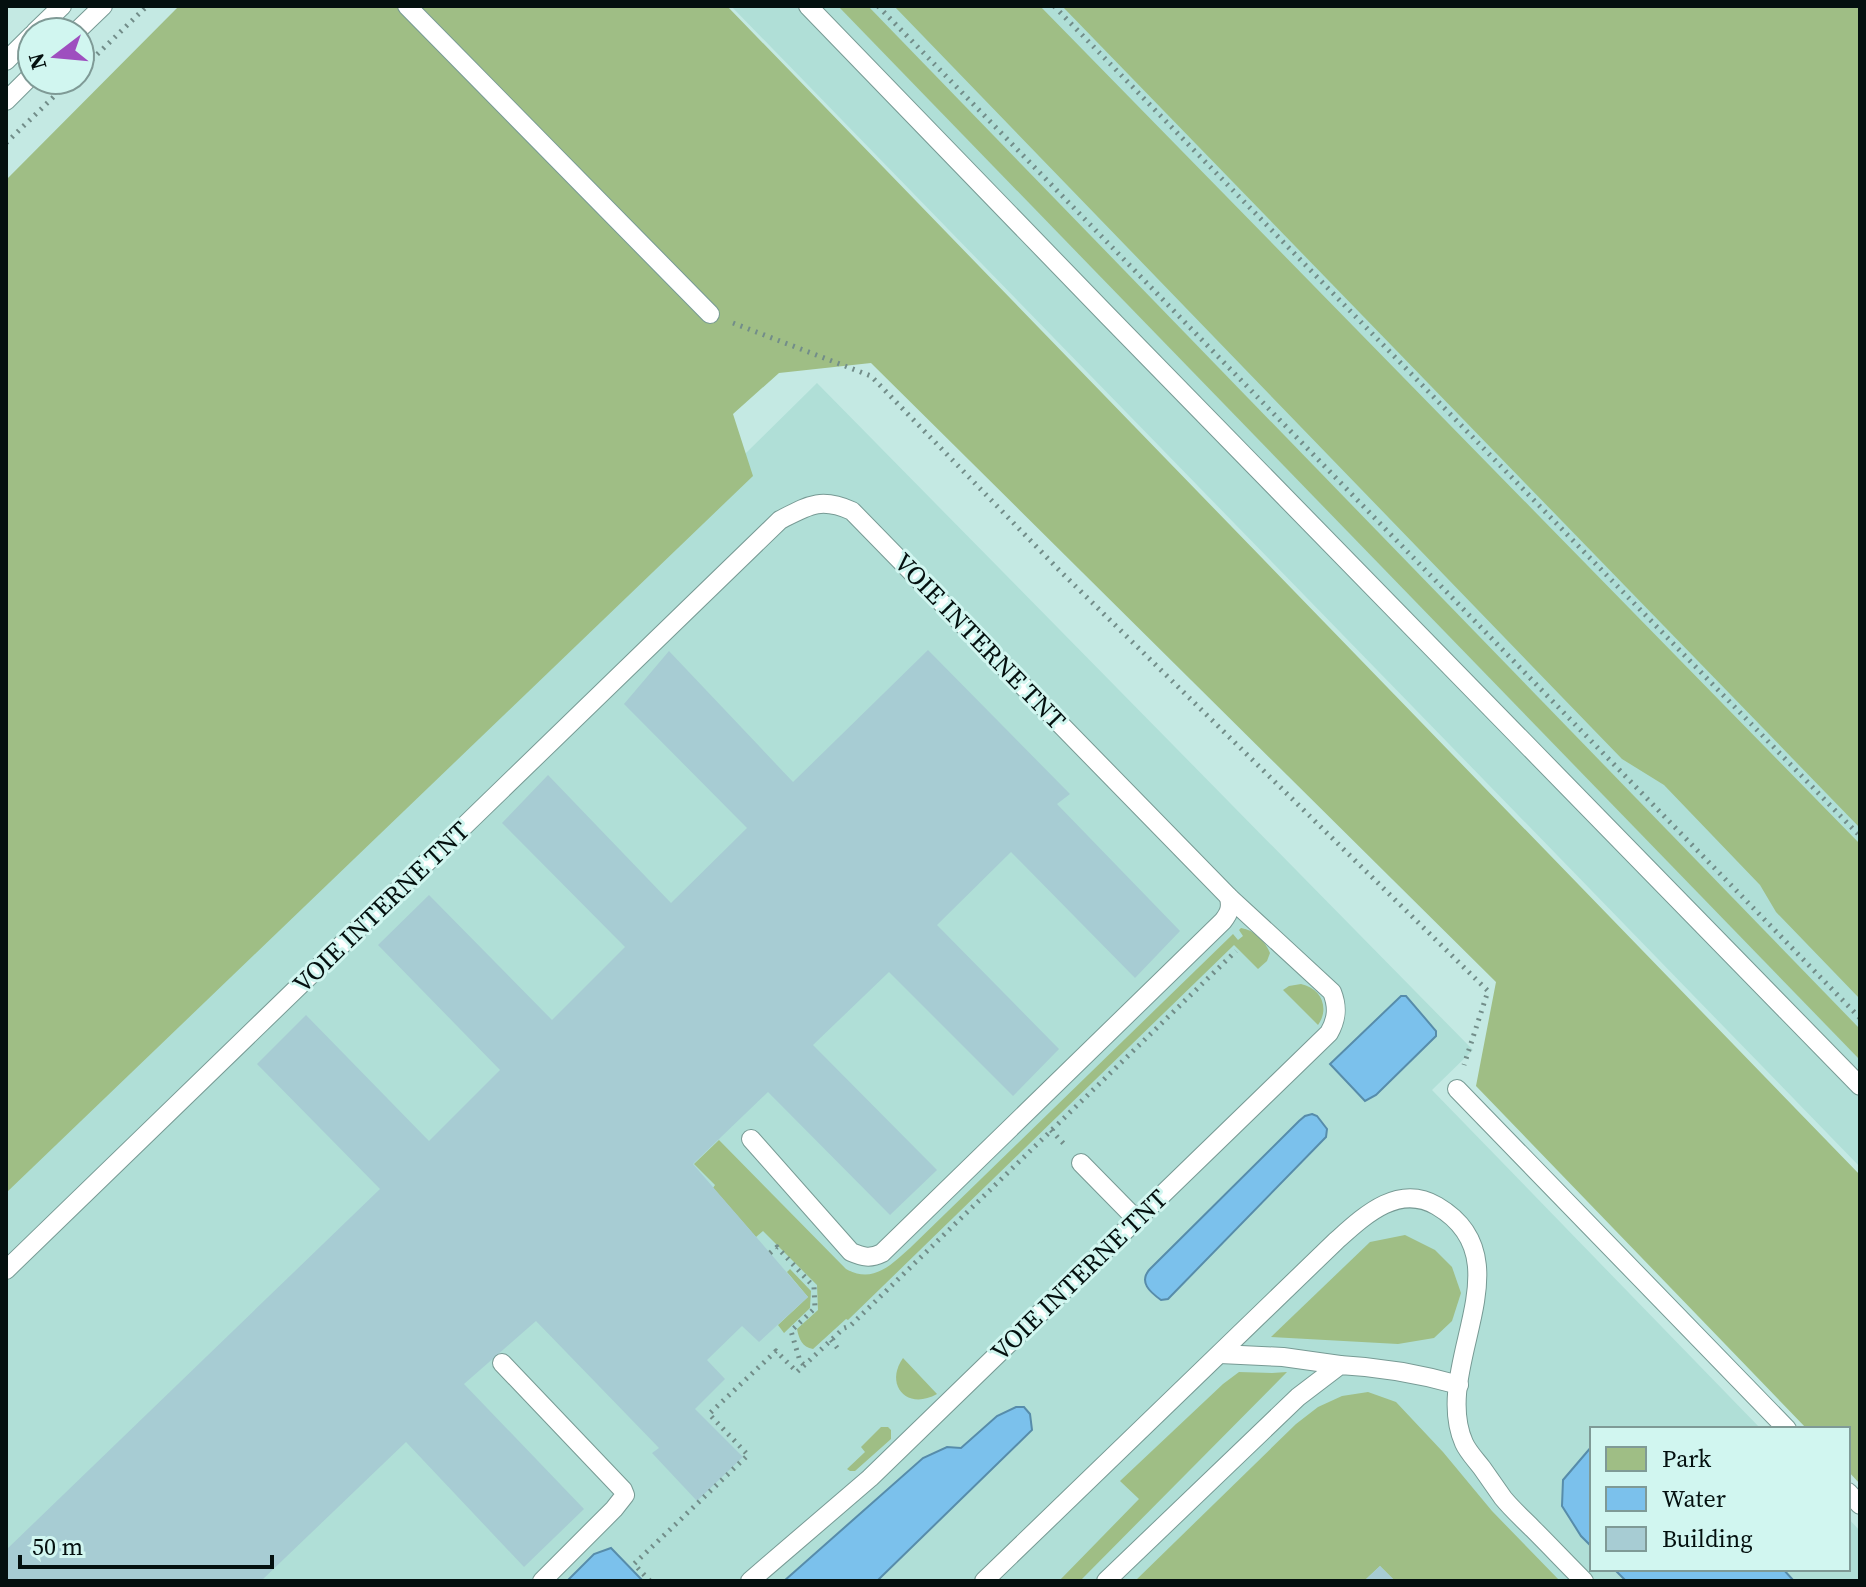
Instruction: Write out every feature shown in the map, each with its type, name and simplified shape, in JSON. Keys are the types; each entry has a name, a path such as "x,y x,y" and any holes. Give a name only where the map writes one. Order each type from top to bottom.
{"lane":[{"path":"407,6 710,314"},
{"path":"808,6 1860,1086"},
{"name":"VOIE INTERNE TNT","path":"6,1270 780,520 820,502 836,504 852,511 1229,897 1332,992 1336,1013 1329,1033 870,1478 750,1581"},
{"path":"751,1139 851,1252 874,1257 882,1253 1223,921 1229,914 1229,897"},
{"path":"1457,1089 1785,1427"},
{"path":"1081,1163 1136,1219"},
{"path":"984,1581 1361,1218 1405,1197 1427,1200 1449,1213 1470,1236 1478,1264 1477,1288 1459,1385 1457,1417 1465,1444 1505,1500 1584,1581"},
{"path":"1220,1354 1375,1367 1459,1385"},
{"path":"502,1363 625,1495 542,1581"},
{"path":"1106,1581 1298,1397 1340,1365"}],"path":[{"path":"96,55 147,6"},
{"path":"878,6 1860,1018"},
{"path":"1054,6 1860,836"},
{"path":"6,143 54,96"},
{"path":"710,314 871,376 1059,570 1488,991 1457,1089"},
{"path":"650,1581 634,1564 668,1536 748,1455 709,1414 776,1351 797,1372 844,1328 850,1326 1236,951"},
{"path":"770,1253 777,1247 814,1287 815,1308 791,1331 804,1365"},
{"path":"831,1340 839,1350"}],"shaded area":[{"path":"731,6 1860,6 1860,1167 1557,855"},
{"path":"817,383 1473,1050 1432,1090 1759,1427 1590,1427 1590,1571 1850,1571 1850,1520 1860,1531 1860,1581 6,1581 6,1182"}],"green space":[{"path":"179,6 727,6 1860,1175 1860,1484 1850,1473 1850,1427 1805,1427 1476,1086 1496,982 871,363 779,373 733,414 753,476 6,1193 6,180 90,96 96,96 96,89"},
{"path":"838,6 868,6 1860,1029 1860,1060"},
{"path":"894,6 1040,6 1860,844 1860,999 1776,912 1760,885 1664,785 1622,759"},
{"path":"1062,6 1860,6 1860,828"},
{"path":"1241,928 1262,940 1270,953 1267,961 1258,969 1234,945 848,1320 813,1349 804,1344 797,1329 818,1310 817,1285 763,1231 756,1237 713,1188 715,1185 694,1164 719,1140 846,1269 865,1274 881,1270 910,1248 1233,934 1238,940 1243,936 1239,930"},
{"path":"1301,984 1314,990 1322,1000 1322,1019 1318,1025 1283,990"},
{"path":"1405,1235 1435,1250 1452,1267 1461,1293 1452,1321 1434,1338 1398,1344 1271,1337 1370,1242"},
{"path":"790,1269 811,1291 810,1308 784,1333 778,1325 808,1297 787,1272"},
{"path":"903,1358 937,1394 916,1399 902,1392 897,1386 896,1377"},
{"path":"1239,1372 1287,1372 1080,1581 1059,1581 1139,1499 1120,1481"},
{"path":"1368,1392 1396,1402 1492,1511 1560,1581 1395,1581 1380,1566 1364,1581 1135,1581 1296,1424 1318,1407 1342,1396"},
{"path":"881,1427 891,1430 891,1439 855,1471 847,1469 865,1452 861,1447"}],"water":[{"path":"1401,996 1406,996 1436,1031 1436,1036 1376,1095 1365,1101 1330,1064"},
{"path":"1312,1114 1327,1129 1326,1137 1168,1299 1161,1300 1153,1294 1145,1282 1150,1269 1299,1121"},
{"path":"1016,1407 1024,1407 1030,1414 1032,1430 877,1581 784,1581 923,1458 947,1447 961,1448 997,1416"},
{"path":"1590,1448 1590,1545 1562,1506 1563,1480"},
{"path":"611,1548 643,1581 567,1581 594,1554"},
{"path":"1616,1571 1785,1571 1794,1581 1626,1581"}],"building":[{"path":"928,650 1070,794 1057,804 1180,931 1135,978 1011,852 937,925 1059,1049 1013,1096 889,972 813,1045 937,1170 890,1215 768,1092 693,1164 808,1297 759,1342 742,1326 707,1360 725,1379 695,1409 743,1457 697,1501 652,1453 659,1448 536,1321 464,1384 584,1509 524,1567 406,1442 261,1581 6,1581 6,1550 380,1189 257,1064 306,1015 429,1141 500,1070 378,945 429,895 552,1020 625,947 502,823 548,775 671,903 747,828 624,704 669,651 793,782"},
{"path":"1380,1566 1395,1581 1364,1581"}]}
